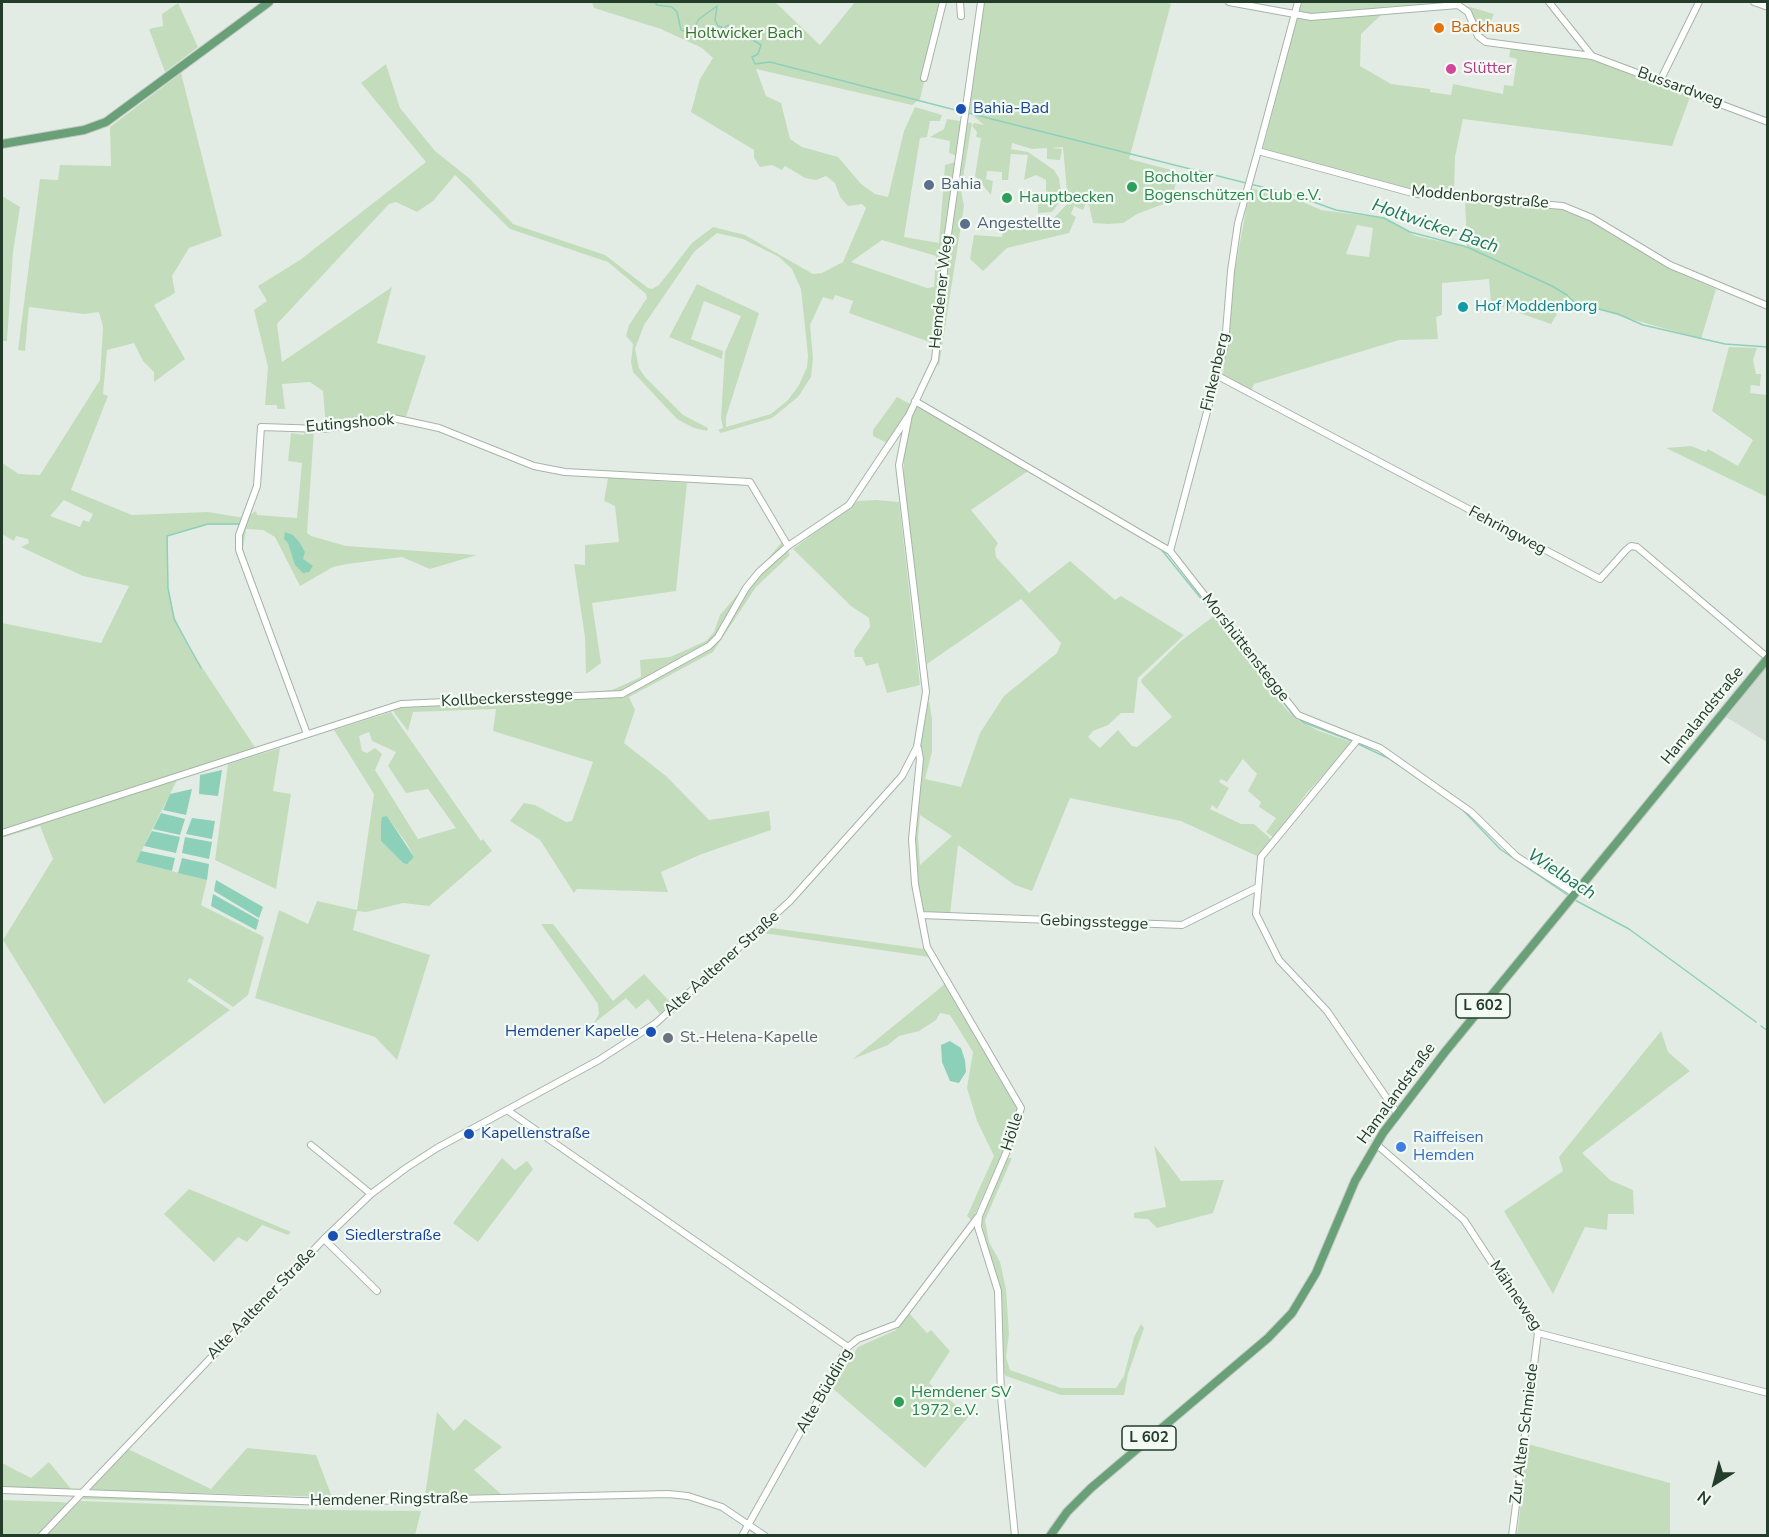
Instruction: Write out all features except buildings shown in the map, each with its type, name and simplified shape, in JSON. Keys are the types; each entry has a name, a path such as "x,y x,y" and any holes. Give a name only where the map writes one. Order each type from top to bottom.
{"main road":[{"path":"2,144 84,130 106,122 269,2"},
{"name":"Hamalandstraße","path":"1050,1536 1066,1512 1091,1488 1268,1338 1292,1313 1316,1273 1355,1181 1397,1113 1767,658"}],"street":[{"path":"924,78 943,2"},
{"path":"960,2 960,16"},
{"name":"Hemdener Weg","path":"915,401 936,353 963,119 981,2"},
{"path":"1229,2 1294,15"},
{"path":"1258,151 1298,2"},
{"path":"1550,2 1592,56"},
{"path":"1660,81 1700,2"},
{"path":"1754,2 1767,7"},
{"name":"Bussardweg","path":"1294,15 1320,17 1458,5 1468,12 1478,36 1486,42 1592,56 1767,122"},
{"name":"Finkenberg","path":"1170,551 1218,376 1225,344 1231,271 1249,181 1258,151"},
{"name":"Moddenborgstraße","path":"1258,151 1416,194 1563,206 1592,218 1670,265 1767,306"},
{"name":"Fehringweg","path":"1218,376 1600,579 1626,549 1631,546 1637,547 1767,658"},
{"name":"Alte Aaltener Straße","path":"41,1536 324,1239 371,1194 406,1168 623,1046 676,1007 790,901 893,788 917,747 926,692 899,465 909,415 915,401"},
{"name":"Morshüttenstegge","path":"915,401 1170,551 1292,709 1307,720 1380,748 1471,812 1504,847 1573,896"},
{"name":"Kollbeckersstegge","path":"2,833 401,704 622,694 709,646 718,637 746,588 759,572 788,546 849,505 909,415"},
{"name":"Eutingshook","path":"307,734 239,550 239,535 257,486 261,427 323,429 393,418 439,428 534,466 565,472 750,482 788,546"},
{"path":"1358,739 1261,857 1256,914 1279,960 1326,1011 1397,1113"},
{"name":"Hölle","path":"917,747 920,759 912,839 915,884 927,947 1021,1108 1006,1154 979,1216"},
{"name":"Gebingsstegge","path":"921,915 1182,926 1258,887"},
{"path":"507,1110 848,1347"},
{"name":"Mähneweg","path":"1376,1144 1464,1220 1538,1333 1767,1393"},
{"path":"311,1145 371,1194"},
{"path":"979,1216 981,1241 998,1291 1001,1397 1015,1536"},
{"name":"Alte Büdding","path":"742,1536 848,1347 858,1339 897,1324 979,1216"},
{"path":"324,1239 377,1291"},
{"name":"Zur Alten Schmiede","path":"1512,1536 1538,1333"},
{"name":"Hemdener Ringstraße","path":"2,1490 369,1502 668,1494 709,1502 750,1523 765,1536"}],"shaded area":[{"path":"285,532 293,535 300,543 305,552 303,559 313,566 309,572 303,573 295,565 288,543 284,539"},
{"path":"1767,665 1767,742 1726,717"},
{"path":"222,770 218,796 199,794 200,775"},
{"path":"192,789 186,815 163,810 170,794"},
{"path":"161,813 185,819 180,835 153,829"},
{"path":"387,816 414,857 407,864 403,863 381,841 382,817"},
{"path":"192,818 215,821 212,839 186,834"},
{"path":"152,831 180,837 176,853 144,846"},
{"path":"185,837 212,842 209,859 182,853"},
{"path":"141,851 175,858 172,871 136,862"},
{"path":"182,858 209,864 207,880 178,873"},
{"path":"216,880 263,907 259,918 214,891"},
{"path":"213,894 259,920 256,930 211,906"},
{"path":"950,1041 961,1048 965,1060 966,1072 959,1083 950,1081 942,1062 941,1045"}],"green space":[{"path":"592,2 775,2 820,45 855,2 943,2 920,99 912,105 756,69 766,96 781,103 790,139 802,147 838,157 861,184 875,194 888,197 904,131 915,107 942,115 940,121 930,121 927,137 920,138 904,237 939,243 945,165 955,162 957,156 949,153 950,141 930,137 944,129 947,119 972,123 961,190 964,206 939,366 932,358 932,343 849,313 853,301 835,295 833,300 823,297 810,325 813,358 811,377 798,397 772,418 721,433 718,430 723,428 721,418 725,352 741,316 704,301 691,339 723,351 722,359 669,337 697,284 759,313 726,417 726,427 771,414 788,400 799,385 807,367 808,356 801,289 792,269 779,257 743,239 717,233 694,252 644,325 635,349 639,368 645,377 683,415 708,428 707,431 694,428 677,419 633,372 631,362 633,344 626,336 629,325 647,298 646,294 608,262 510,229 455,175 433,201 417,212 396,202 389,204 277,324 282,362 392,287 377,343 426,356 406,417 426,421 405,418 326,427 323,391 310,382 282,384 285,409 277,409 277,405 265,405 268,367 254,310 267,301 258,286 300,260 426,162 361,83 386,64 400,108 435,151 469,178 513,224 605,255 648,288 652,289 659,285 692,243 713,227 745,235 813,274 822,273 843,262 866,208 862,204 848,206 840,197 835,183 826,176 816,180 805,178 785,166 782,170 772,165 760,167 754,158 754,150 691,112 700,79 713,58 702,48 661,29 594,8","holes":["882,240 936,256 934,287 927,288 851,262"]},
{"path":"983,2 1164,2 1171,4 1129,159 1179,172 1172,197 1166,203 1137,214 1123,223 1108,224 1093,223 1089,205 1086,204 1083,210 1074,206 1071,214 1076,217 1069,233 1007,248 983,271 970,259 974,235 1002,237 1004,226 1023,228 1024,221 1044,226 1046,219 1053,219 1068,203 1063,147 1051,148 1062,149 1060,160 1047,159 1047,148 1032,149 1012,143 1008,180 1002,180 1002,172 987,171 986,179 993,181 991,195 975,176 981,138 976,137 977,132 972,126 974,123 984,125 968,111"},
{"path":"1300,2 1452,2 1319,15 1297,11"},
{"path":"178,3 198,47 165,72 149,29 163,26 162,14"},
{"path":"1463,5 1494,14 1483,38 1468,9"},
{"path":"1382,14 1361,34 1360,66 1391,84 1430,89 1430,92 1451,95 1453,84 1503,94 1504,85 1513,86 1517,59 1509,57 1511,47 1590,59 1690,97 1672,146 1463,119 1455,157 1454,192 1416,191 1263,149 1297,18"},
{"path":"181,73 222,236 189,248 172,276 175,293 154,305 185,359 154,382 154,372 143,361 134,343 107,350 103,394 108,396 71,490 132,515 208,512 245,518 242,525 207,525 168,536 168,588 175,618 190,649 256,749 181,772 136,862 207,880 201,905 264,937 248,995 233,1007 190,978 187,981 230,1010 104,1104 3,940 53,859 40,826 2,838 2,623 101,643 129,586 83,576 21,547 29,543 28,539 16,536 14,541 2,534 2,463 19,474 40,475 100,380 103,327 99,312 84,314 29,307 25,351 18,350 40,179 58,180 60,165 111,166 110,127","holes":["64,500 93,514 89,522 83,520 80,527 50,516"]},
{"path":"1011,149 1028,152 1054,170 1059,178 1062,199 1052,212 1038,213 1038,201 1046,198 1042,198 1040,193 1046,192 1046,180 1036,175 1024,180 1028,155 1011,154"},
{"path":"1250,188 1301,201 1321,210 1384,218 1416,236 1467,247 1465,201 1560,209 1590,221 1668,268 1716,289 1701,339 1575,303 1568,295 1551,324 1491,303 1489,279 1442,283 1442,315 1436,317 1438,339 1399,340 1254,384 1251,391 1225,378 1223,374 1234,275","holes":["1357,225 1373,228 1369,257 1346,254"]},
{"path":"2,196 20,207 13,252 7,341 2,341"},
{"path":"1729,347 1757,348 1753,360 1756,374 1761,374 1760,386 1751,385 1750,393 1767,395 1767,497 1666,448 1691,446 1706,452 1708,449 1738,466 1753,440 1712,411"},
{"path":"897,397 912,405 893,446 873,436 873,430"},
{"path":"920,407 1028,471 971,510 998,543 995,549 996,557 1029,593 1070,561 1115,600 1121,596 1184,635 1138,678 1134,713 1121,713 1108,725 1093,731 1088,737 1100,748 1118,730 1132,746 1137,747 1172,717 1141,682 1142,679 1181,641 1214,616 1296,719 1319,731 1351,742 1306,794 1274,838 1266,832 1276,818 1259,807 1261,802 1248,791 1257,774 1243,759 1227,782 1221,779 1219,782 1229,788 1217,809 1212,805 1210,809 1241,824 1254,824 1272,840 1259,857 1181,821 1070,798 1032,891 1015,885 958,845 950,914 924,911 917,884 913,838 919,747 929,700 932,719 932,752 925,779 961,787 980,733 1004,696 1057,653 1061,643 1021,599 927,664 904,481 904,455 908,427 915,408","holes":["920,815 952,836 920,865 918,837"]},
{"path":"306,430 314,430 307,533 311,536 346,546 477,555 430,569 402,557 347,564 333,567 300,586 275,537 263,530 246,529 243,549 263,606 261,608 239,542 248,516 256,511 257,515 297,518 302,463 288,461 291,433 304,435"},
{"path":"608,478 687,483 676,591 592,603 601,663 586,674 585,637 574,564 585,565 585,545 619,542 615,506 604,501"},
{"path":"858,501 899,502 920,685 887,693 878,663 866,666 862,657 855,657 854,650 870,627 869,618 851,606 793,549"},
{"path":"782,542 784,546 762,567 710,649 758,576 782,552 787,550 790,555 756,587 713,652 629,697 635,710 624,743 666,776 709,820 769,811 771,830 702,854 661,872 668,892 577,889 574,893 540,840 510,821 524,803 535,805 566,822 572,821 593,762 493,731 496,709 413,712 408,731 395,714 393,709 418,705 612,690 641,677 640,660 670,657 706,641 714,632 720,615"},
{"path":"391,712 481,841 483,839 492,851 429,906 403,903 366,912 357,911 353,930 430,955 397,1060 375,1037 255,998 279,910 308,924 317,901 357,910 374,794 334,730","holes":["369,732 372,741 396,752 388,766 406,793 428,789 456,828 418,839 375,770 382,754 375,748 367,753 362,751 359,736","387,816 414,857 403,863 381,841"]},
{"path":"280,748 273,791 291,794 276,889 215,860 228,764"},
{"path":"541,924 553,924 613,1001 644,974 671,1003 660,1014 648,999 636,1009 626,998 593,1024 599,1014 598,1004"},
{"path":"765,927 924,949 929,957 763,933 761,931"},
{"path":"945,984 1018,1102 1019,1115 972,1221 967,1216 994,1156 977,1121 967,1088 973,1052 950,1015 940,1013 936,1020 919,1031 899,1036 888,1045 853,1059"},
{"path":"1661,1031 1668,1052 1690,1071 1582,1153 1610,1180 1633,1190 1634,1214 1608,1214 1607,1230 1585,1227 1553,1294 1504,1211 1563,1171 1559,1157"},
{"path":"1154,1145 1181,1181 1224,1180 1213,1213 1157,1228 1148,1219 1134,1218 1134,1213 1166,1207"},
{"path":"502,1158 515,1170 527,1161 533,1169 478,1242 453,1223"},
{"path":"1008,1158 1012,1158 985,1220 989,1242 1000,1262 1006,1289 1009,1334 1006,1357 1010,1370 1061,1388 1116,1388 1124,1376 1134,1337 1141,1324 1144,1328 1128,1374 1124,1395 1061,1395 1006,1376 1003,1371 1000,1291 985,1245 981,1217"},
{"path":"189,1189 291,1232 288,1235 262,1225 247,1242 238,1237 214,1262 164,1214"},
{"name":"Hemdener SV 1972 e.V.","path":"909,1313 927,1333 931,1330 950,1351 929,1383 969,1416 925,1468 831,1387 858,1347 896,1330"},
{"path":"437,1412 454,1431 465,1419 502,1447 474,1470 501,1494 425,1496"},
{"path":"1528,1444 1670,1483 1670,1535 1517,1535"},
{"path":"247,1448 316,1455 332,1497 88,1490 128,1449 211,1489"},
{"path":"49,1462 72,1490 2,1489 2,1463 31,1478"},
{"path":"88,1495 331,1503 333,1506 82,1499"},
{"path":"2,1500 68,1503 37,1535 2,1536"},
{"path":"80,1501 421,1511 415,1535 46,1535"}],"waterway":[{"name":"Holtwicker Bach","path":"655,2 657,5 672,7 677,12 681,30 699,37 701,34 695,26 699,19 717,6 715,20 718,26 724,28 728,25 761,45 758,54 752,57 755,64 770,62 963,112"},
{"name":"Holtwicker Bach","path":"968,113 1246,183"},
{"name":"Holtwicker Bach","path":"1250,184 1291,194 1336,210 1384,218 1410,232 1467,247 1552,286 1575,303 1618,314 1643,325 1725,344 1768,347"},
{"path":"201,668 174,619 168,588 167,536 208,524 240,524"},
{"name":"Wielbach","path":"1160,548 1212,612"},
{"name":"Wielbach","path":"1216,617 1294,716 1305,723 1352,741"},
{"name":"Wielbach","path":"1358,744 1388,758 1438,792"},
{"name":"Wielbach","path":"1462,809 1500,849 1569,896"},
{"name":"Wielbach","path":"1573,899 1629,929 1756,1022"},
{"name":"Wielbach","path":"1761,1026 1768,1031"}],"place":[{"name":"Backhaus","path":"1439,28"},
{"name":"Slütter","path":"1451,69"},
{"name":"Bahia-Bad","path":"961,109"},
{"name":"Bahia","path":"929,185"},
{"name":"Bocholter Bogenschützen Club e.V.","path":"1132,187"},
{"name":"Hauptbecken","path":"1007,198"},
{"name":"Angestellte","path":"965,224"},
{"name":"Hof Moddenborg","path":"1463,307"},
{"name":"Hemdener Kapelle","path":"651,1032"},
{"name":"St.-Helena-Kapelle","path":"668,1038"},
{"name":"Kapellenstraße","path":"469,1134"},
{"name":"Raiffeisen Hemden","path":"1401,1147"},
{"name":"Siedlerstraße","path":"333,1236"},
{"name":"Hemdener SV 1972 e.V.","path":"899,1402"}]}
